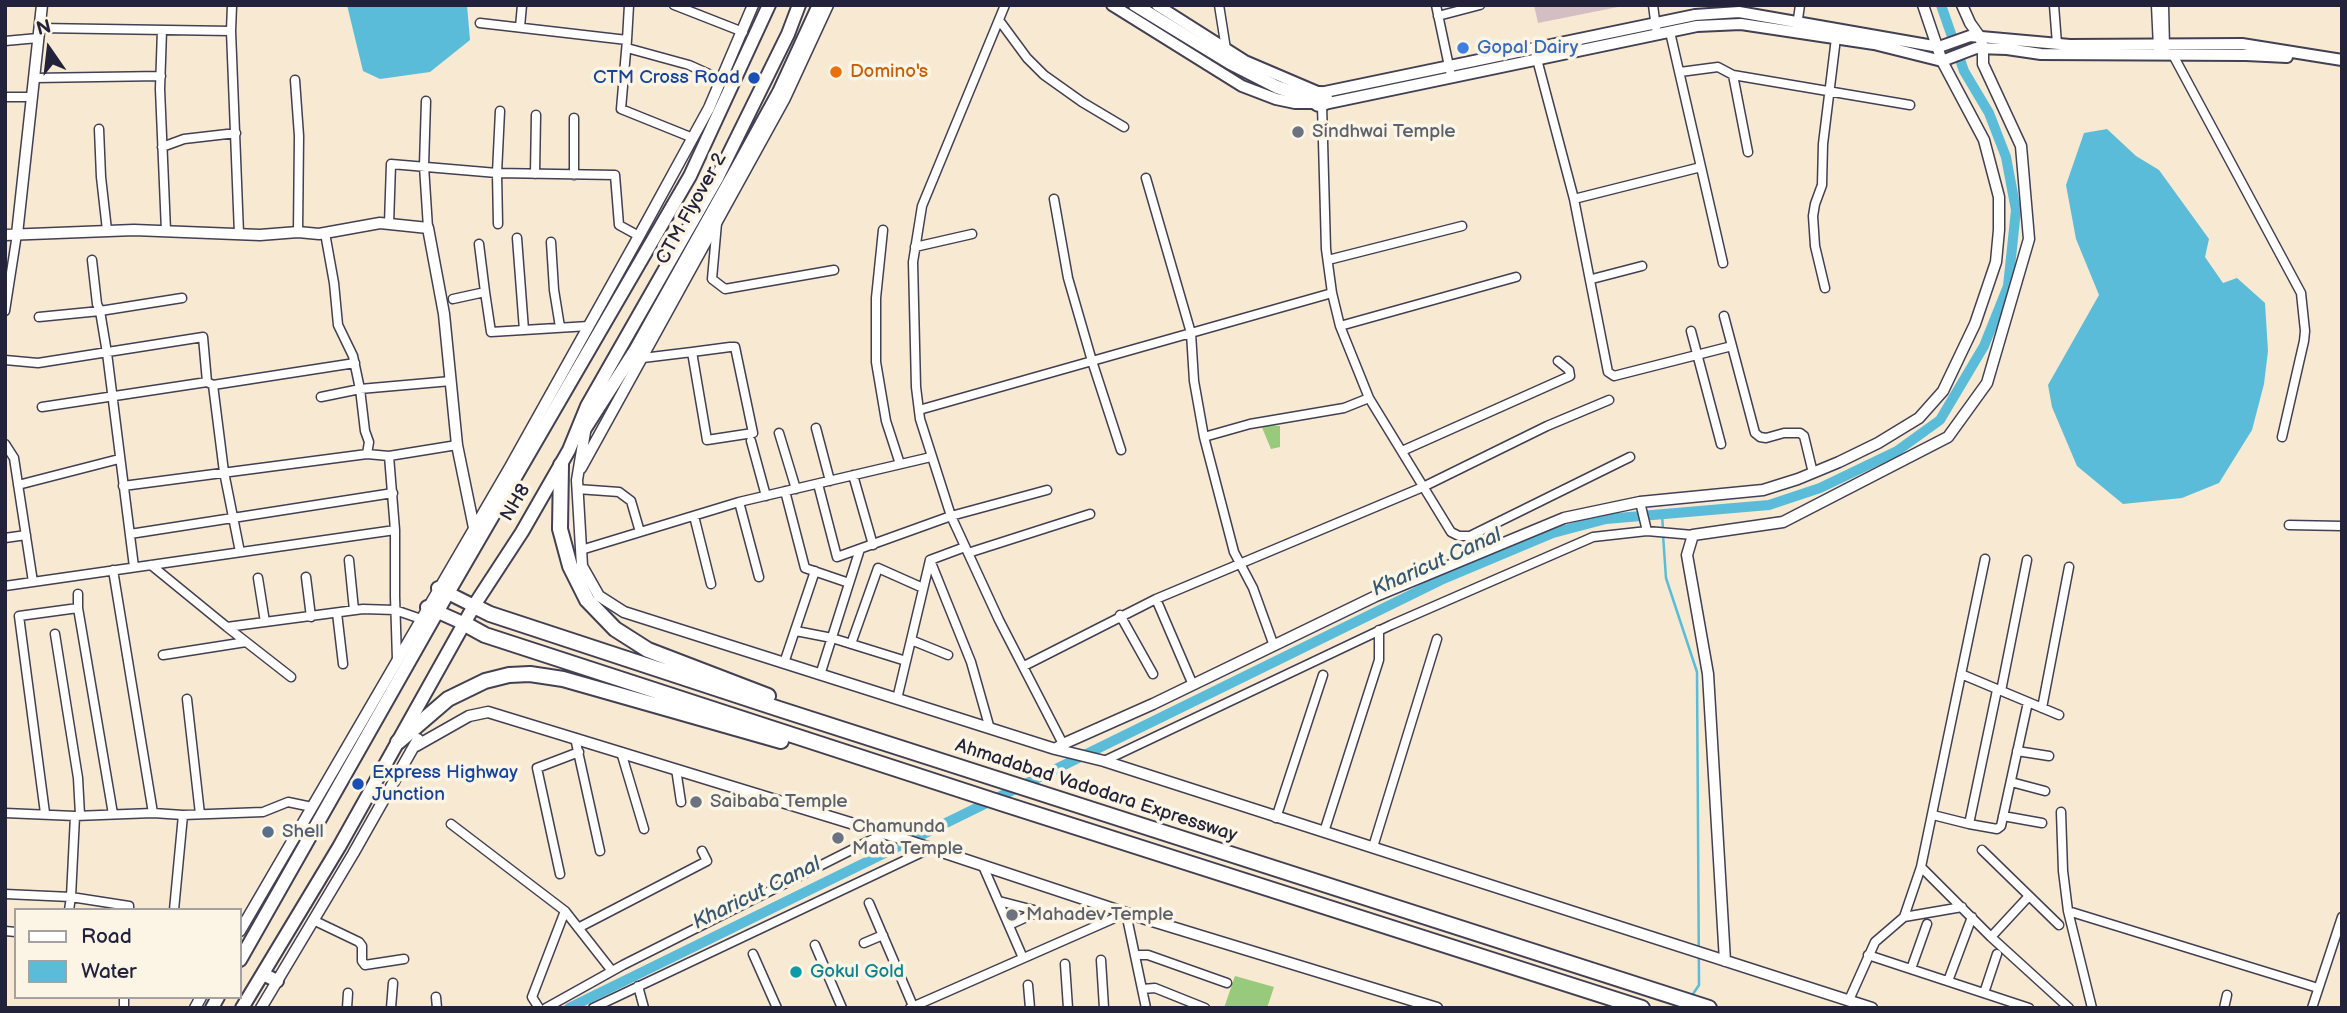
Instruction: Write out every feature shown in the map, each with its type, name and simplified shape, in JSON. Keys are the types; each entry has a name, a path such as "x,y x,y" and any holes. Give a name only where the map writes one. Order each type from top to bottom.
{"highway":[{"path":"561,465 560,529 570,566 587,600 614,629 648,650 784,702 824,723"},
{"name":"Ahmadabad Vadodara Expressway","path":"474,606 490,614 824,723 1709,1008"},
{"name":"Ahmadabad Vadodara Expressway","path":"465,624 485,635 1642,1008"},
{"path":"398,742 448,699 485,681 509,675 530,674 563,679 828,754 861,757"}],"main road":[{"name":"NH8","path":"242,957 301,854 326,796 429,613 688,179 769,5"},
{"name":"NH8","path":"242,1008 339,847 474,606 561,465 587,406 717,178 788,34 799,5"},
{"name":"CTM Flyover 2","path":"569,450 636,349 779,92 819,5"},
{"path":"1112,5 1242,86 1276,99 1296,103 1319,101 1449,65 1534,47 1656,29 1670,32 1697,26 1741,24 1797,27 1940,47 1977,42 2057,44 2342,60"},
{"path":"1135,5 1230,64 1277,87 1319,101"},
{"path":"1157,5 1245,61 1319,101"},
{"path":"1365,89 1452,77 1537,60 1656,29 1695,15 1739,12 1836,38 1945,59 1977,42 2041,54 2164,50"},
{"path":"443,590 474,606"},
{"path":"429,613 465,624"},
{"path":"289,847 301,854"},
{"path":"263,974 277,981"}],"street":[{"path":"5,311 17,234 42,5"},
{"path":"232,5 239,234"},
{"path":"520,27 522,5"},
{"path":"629,5 621,109 692,138"},
{"path":"674,5 743,32"},
{"path":"443,590 474,528 674,172 722,80 753,5"},
{"path":"578,472 785,98 828,5"},
{"path":"1005,5 922,206 915,247 913,316 919,410 951,516 999,620 1024,666 1059,746"},
{"path":"1219,5 1226,49"},
{"path":"1436,5 1452,77"},
{"path":"1438,16 1480,5"},
{"path":"1653,5 1656,29"},
{"path":"1797,27 1800,5"},
{"path":"1059,746 1193,685 1376,596 1564,518 1640,502 1763,490 1813,473 1878,443 1919,418 1942,391 1961,356 1988,288 1996,262 1999,197 1984,141 1923,5"},
{"path":"1104,761 1379,630 1593,537 1647,531 1693,535 1783,522 1948,437 1987,383 2029,239 2021,146 1983,64 1962,5"},
{"path":"2054,5 2057,44"},
{"path":"2156,5 2164,50 2301,293 2304,341 2282,437"},
{"path":"2164,5 2164,50"},
{"path":"999,20 1027,58 1044,75 1124,127"},
{"path":"480,23 627,44 689,65 722,80"},
{"path":"162,30 162,147 166,231"},
{"path":"5,41 38,33 231,31"},
{"path":"1670,32 1723,263"},
{"path":"1825,288 1815,246 1813,216 1822,185 1823,144 1836,38"},
{"path":"1534,47 1574,199 1610,375 1732,346"},
{"path":"1680,72 1718,66 1733,75 1910,105"},
{"path":"1733,75 1748,152"},
{"path":"34,78 161,76"},
{"path":"295,80 299,135 298,232"},
{"path":"5,97 32,97"},
{"path":"426,101 424,166 428,228 444,314 457,444 474,528"},
{"path":"1319,101 1328,260 1340,326 1369,398 1451,532 1470,537 1630,457"},
{"path":"498,224 500,111"},
{"path":"535,174 536,115"},
{"path":"574,118 574,174"},
{"path":"99,129 107,230"},
{"path":"162,147 184,139 236,133"},
{"path":"389,224 391,164 497,173 615,176 620,225 639,236"},
{"path":"1574,199 1702,167"},
{"path":"674,172 688,179"},
{"path":"1146,178 1191,333 1194,381 1204,437 1234,552 1253,588 1274,646"},
{"path":"1054,199 1068,278 1121,450"},
{"path":"5,235 107,230 260,235 325,233 380,223 428,228"},
{"path":"716,223 712,279 725,289 834,270"},
{"path":"1328,260 1462,226"},
{"path":"883,230 876,298 876,362 886,421 900,464"},
{"path":"325,233 338,325 355,363 360,388 365,431 369,442 367,454"},
{"path":"915,247 972,234"},
{"path":"517,238 524,330"},
{"path":"551,242 560,327"},
{"path":"479,244 491,331 589,326"},
{"path":"92,260 107,353 134,567"},
{"path":"1592,279 1642,266"},
{"path":"1340,326 1517,277"},
{"path":"453,299 485,292"},
{"path":"919,410 1332,293"},
{"path":"38,317 100,311 182,298"},
{"path":"1724,316 1755,433 1760,438 1766,438 1784,433 1800,433 1804,436 1813,473"},
{"path":"1691,331 1721,444"},
{"path":"5,360 38,363 203,337 224,472 240,552"},
{"path":"643,358 692,352 734,347 753,432 707,440 692,352"},
{"path":"1402,452 1570,376 1569,370 1558,361"},
{"path":"43,407 355,363"},
{"path":"321,397 360,388 451,382"},
{"path":"1204,437 1250,424 1344,408 1369,398"},
{"path":"1024,666 1120,615 1423,487 1547,426 1609,400"},
{"path":"586,426 577,489 582,566 599,596 624,612 990,729 1059,746 1872,1008"},
{"path":"816,428 830,481"},
{"path":"779,433 796,489"},
{"path":"751,441 766,496"},
{"path":"5,444 14,458 33,582"},
{"path":"123,486 367,454 389,456 457,444"},
{"path":"389,456 395,530 397,660"},
{"path":"581,550 739,502 931,457"},
{"path":"18,485 120,459"},
{"path":"853,475 873,545"},
{"path":"817,484 837,557 951,516 1047,490"},
{"path":"577,489 619,492 631,501 640,532"},
{"path":"785,491 805,568 849,583"},
{"path":"130,534 393,493"},
{"path":"739,502 759,577"},
{"path":"1640,502 1647,531"},
{"path":"930,560 1090,514"},
{"path":"694,516 710,584"},
{"path":"2289,525 2342,526"},
{"path":"5,586 395,530"},
{"path":"5,538 26,535"},
{"path":"1693,535 1687,555 1708,674 1726,961"},
{"path":"1470,537 1478,553"},
{"path":"820,674 860,549"},
{"path":"349,559 354,610"},
{"path":"1904,917 1921,867 1933,815 1985,559"},
{"path":"897,699 930,560"},
{"path":"930,560 971,662 990,729"},
{"path":"1969,824 2027,560"},
{"path":"151,565 291,677"},
{"path":"2042,708 2069,567"},
{"path":"851,644 878,568 923,587"},
{"path":"113,570 153,813"},
{"path":"784,663 815,571"},
{"path":"306,577 311,617"},
{"path":"258,578 265,622"},
{"path":"78,594 78,608 113,814"},
{"path":"1156,599 1193,685"},
{"path":"45,813 19,615 78,608"},
{"path":"227,627 354,610 429,613 397,660 326,796 312,807 242,928"},
{"path":"337,613 343,664"},
{"path":"1120,615 1153,674"},
{"path":"1324,832 1379,660 1379,630"},
{"path":"796,631 832,638 906,661"},
{"path":"55,634 78,778 78,815 69,908"},
{"path":"1373,847 1437,639"},
{"path":"911,640 948,655"},
{"path":"163,655 246,642"},
{"path":"1961,674 2059,715"},
{"path":"1276,817 1323,675"},
{"path":"187,699 200,814"},
{"path":"1933,815 1997,830 2001,826 2028,702"},
{"path":"416,746 469,716 488,712 909,841 1126,913 1437,1008"},
{"path":"261,1008 416,746 424,720"},
{"path":"575,738 600,851"},
{"path":"2017,751 2049,756"},
{"path":"560,874 537,768 579,752"},
{"path":"621,752 644,829"},
{"path":"676,769 681,802"},
{"path":"2011,782 2045,791"},
{"path":"5,813 263,813 288,802 312,807"},
{"path":"2061,812 2063,871 2068,911 2092,1008"},
{"path":"174,908 183,814"},
{"path":"2003,816 2042,822"},
{"path":"451,824 565,911 612,971"},
{"path":"546,1008 612,971 886,834"},
{"path":"339,847 353,854"},
{"path":"593,1008 931,848"},
{"path":"1982,850 2059,925"},
{"path":"578,928 707,861 702,851"},
{"path":"983,866 1023,958"},
{"path":"1921,867 1991,937 2069,1008"},
{"path":"5,894 71,897 130,908"},
{"path":"1991,937 2029,896"},
{"path":"999,901 1034,911 1032,915 1009,925"},
{"path":"869,903 912,1007 1126,913"},
{"path":"1849,1000 1874,942 1904,917 1962,907"},
{"path":"539,1008 532,997 565,911"},
{"path":"2068,911 2318,988"},
{"path":"1126,913 1146,1008"},
{"path":"1948,981 1972,917"},
{"path":"313,920 359,942 365,965 404,959"},
{"path":"2312,1008 2341,922"},
{"path":"1911,969 1927,924"},
{"path":"864,943 883,935"},
{"path":"815,945 842,1008"},
{"path":"753,954 777,1008"},
{"path":"1984,993 1997,954"},
{"path":"1135,955 1148,955 1227,983"},
{"path":"1868,955 2024,1007"},
{"path":"1101,960 1104,1008"},
{"path":"1065,964 1068,1008"},
{"path":"391,1008 393,983"},
{"path":"1028,985 1030,1008"},
{"path":"638,986 644,1008"},
{"path":"1142,989 1155,988 1205,1008"},
{"path":"347,1008 348,993"},
{"path":"2224,1008 2227,995"},
{"path":"436,998 437,1008"}],"shaded area":[{"path":"1534,5 1628,5 1538,23"}],"green space":[{"path":"1261,425 1280,426 1280,447 1271,449"},
{"path":"1235,976 1274,987 1267,1008 1224,1008"}],"water":[{"path":"347,5 467,5 470,40 430,72 380,79 363,71"},
{"path":"2107,129 2136,156 2159,170 2209,239 2205,257 2223,283 2237,278 2265,303 2268,351 2264,384 2252,430 2219,483 2182,498 2123,504 2077,466 2052,407 2048,385 2099,295 2076,239 2066,185 2084,133"}],"waterway":[{"name":"Kharicut Canal","path":"569,1008 1441,580 1553,533 1606,519 1769,505 1820,488 1897,451 1940,420 1984,346 2008,286 2016,210 2006,157 1989,113 1964,71 1941,5"},
{"path":"1662,515 1663,529"},
{"path":"1663,535 1666,578 1697,672 1699,985 1691,997"}],"place":[{"name":"Gopal Dairy","path":"1463,48"},
{"name":"Domino's","path":"836,72"},
{"name":"CTM Cross Road","path":"754,78"},
{"name":"Sindhwai Temple","path":"1298,132"},
{"name":"Express Highway Junction","path":"358,784"},
{"name":"Saibaba Temple","path":"696,802"},
{"name":"Shell","path":"268,832"},
{"name":"Chamunda Mata Temple","path":"838,838"},
{"name":"Mahadev Temple","path":"1012,915"},
{"name":"Gokul Gold","path":"796,972"}]}
